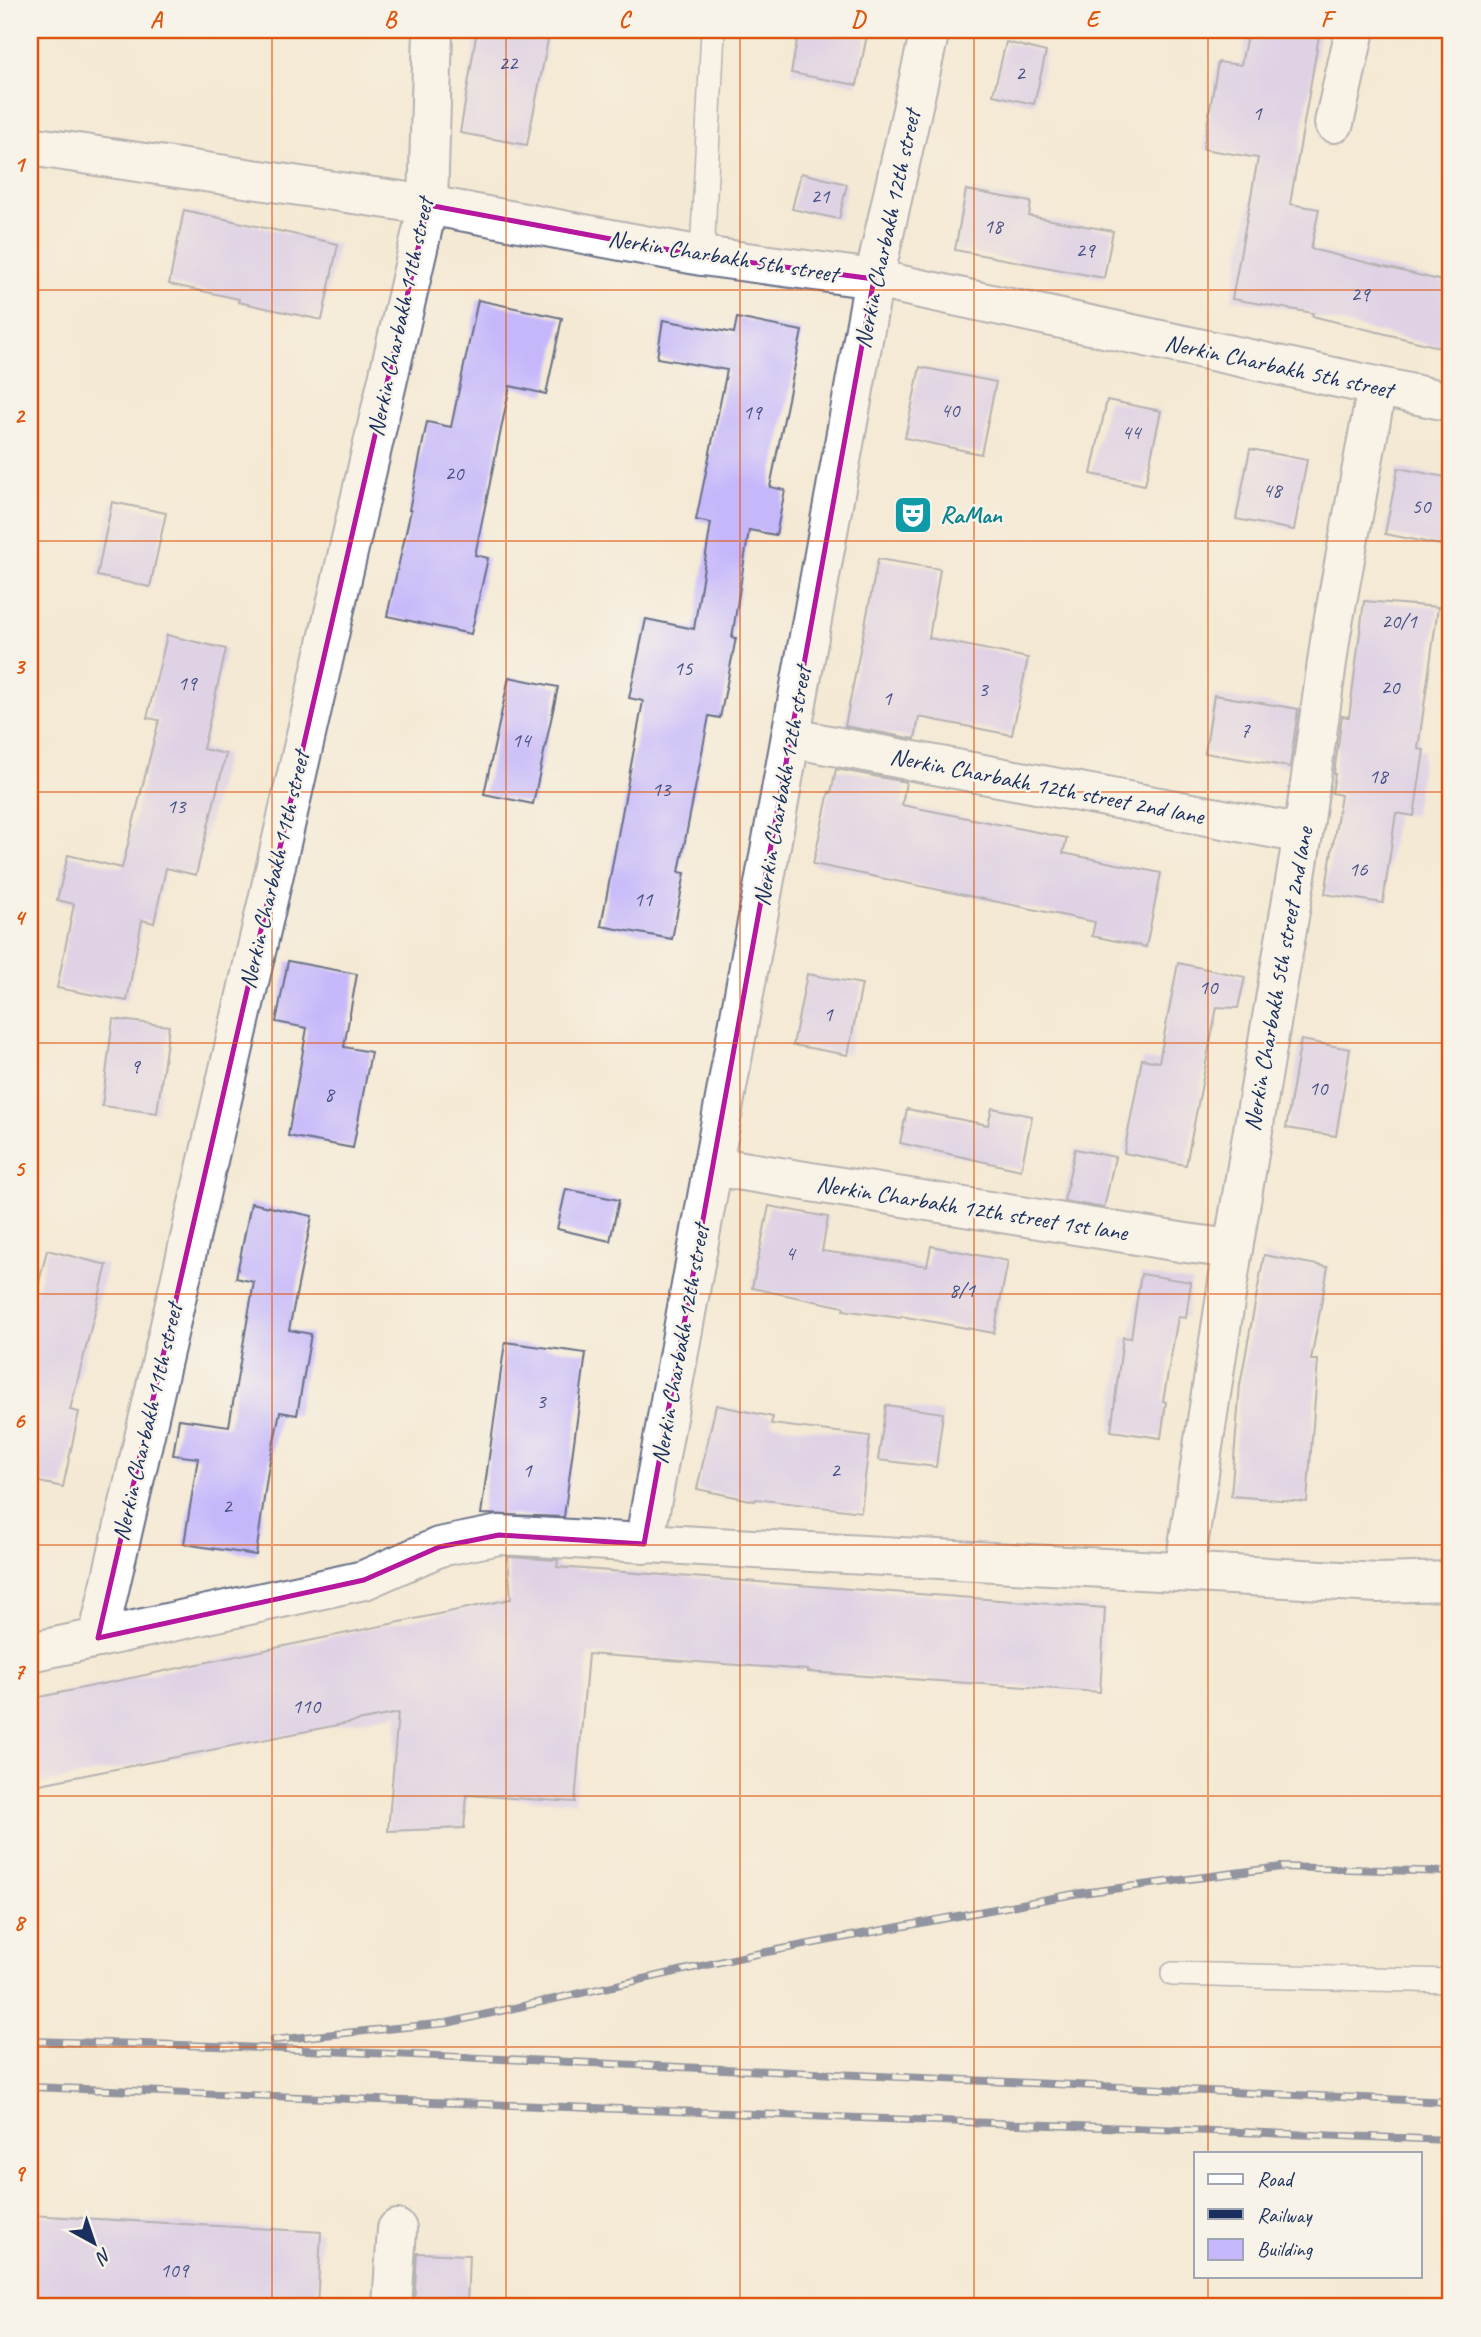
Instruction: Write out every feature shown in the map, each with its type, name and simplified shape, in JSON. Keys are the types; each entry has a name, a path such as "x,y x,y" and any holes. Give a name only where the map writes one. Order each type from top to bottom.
{"street":[{"name":"Nerkin Charbakh 11th street","path":"97,1638 428,205 433,30"},
{"name":"Nerkin Charbakh 12th street","path":"644,1544 874,279 930,30"},
{"path":"1334,123 1355,30"},
{"name":"Nerkin Charbakh 5th street","path":"30,146 428,205 702,256 874,279 1451,402"},
{"name":"Nerkin Charbakh 5th street 2nd lane","path":"1184,1572 1233,1249 1303,834 1331,634 1377,387"},
{"name":"Nerkin Charbakh 12th street 2nd lane","path":"791,738 1303,834"},
{"name":"Nerkin Charbakh 12th street 1st lane","path":"712,1166 1233,1249"},
{"path":"30,1652 364,1580 439,1547 499,1535 1378,1583 1451,1581"},
{"path":"392,2307 397,2229"}],"lane":[{"path":"702,256 713,30"},
{"path":"1173,1974 1451,1981"}],"highlighted area":[{"path":"428,205 702,256 874,279 644,1544 499,1535 439,1547 364,1580 98,1638"}],"building":[{"path":"477,30 494,30 548,40 527,145 460,133"},
{"path":"799,30 868,30 857,85 791,73"},
{"path":"1248,30 1320,30 1290,204 1319,209 1311,249 1451,283 1451,350 1312,316 1313,313 1232,299 1258,158 1203,149 1218,62 1241,65"},
{"path":"1006,42 1046,52 1034,104 993,95"},
{"path":"801,173 847,184 839,219 792,209"},
{"path":"966,190 1031,202 1029,216 1113,231 1104,278 955,250"},
{"path":"184,210 338,244 322,320 169,284"},
{"path":"478,300 562,318 546,394 510,386 475,555 488,558 471,634 387,616 411,510 427,422 451,427"},
{"path":"737,318 802,331 770,487 785,490 776,535 749,530 732,638 736,638 720,718 709,716 679,872 685,873 672,939 601,926 643,701 629,698 646,619 694,629 711,523 696,520 727,370 657,358 663,320 734,333"},
{"path":"920,367 996,382 981,454 905,438"},
{"path":"1107,400 1161,411 1145,485 1091,474"},
{"path":"1250,449 1307,460 1294,530 1236,519"},
{"path":"1398,468 1451,478 1451,547 1385,534"},
{"path":"112,502 166,513 150,587 97,576"},
{"path":"878,559 940,569 929,638 1028,658 1012,735 919,717 915,739 845,726"},
{"path":"1364,601 1438,607 1418,749 1424,750 1414,816 1396,813 1383,903 1325,894 1341,795 1332,793 1334,774 1342,716 1349,717"},
{"path":"167,635 226,649 203,749 226,754 196,875 166,868 154,923 142,920 127,1001 57,988 74,904 57,900 68,855 122,868 159,720 147,718"},
{"path":"509,677 558,687 533,804 484,794"},
{"path":"1214,695 1298,709 1290,767 1205,753"},
{"path":"836,769 906,782 902,805 1067,838 1063,853 1161,873 1146,947 1092,936 1095,922 813,864"},
{"path":"288,961 357,974 344,1047 371,1052 353,1148 288,1136 307,1028 276,1022"},
{"path":"1178,963 1245,977 1238,1008 1217,1007 1186,1165 1124,1153 1142,1059 1159,1062"},
{"path":"807,974 862,984 848,1055 793,1045"},
{"path":"113,1019 169,1026 157,1113 102,1106"},
{"path":"1301,1040 1350,1049 1336,1136 1286,1128"},
{"path":"992,1108 1032,1116 1021,1170 900,1143 907,1109 988,1125"},
{"path":"1075,1149 1115,1157 1104,1208 1064,1201"},
{"path":"566,1189 619,1200 610,1241 557,1229"},
{"path":"251,1203 312,1216 289,1330 311,1334 297,1415 280,1412 268,1470 256,1555 184,1544 198,1458 173,1455 179,1419 229,1426 254,1282 236,1278"},
{"path":"769,1206 828,1217 822,1251 927,1266 931,1246 1008,1261 994,1333 901,1316 843,1310 844,1307 752,1288"},
{"path":"47,1250 107,1265 70,1410 79,1412 63,1487 30,1480 30,1319"},
{"path":"1264,1255 1328,1267 1311,1360 1318,1360 1307,1502 1231,1496 1240,1385"},
{"path":"1141,1274 1191,1282 1186,1318 1178,1317 1163,1401 1166,1402 1161,1438 1111,1431 1123,1337 1131,1338"},
{"path":"505,1342 586,1353 564,1517 481,1514"},
{"path":"716,1405 773,1417 771,1424 870,1436 861,1512 755,1501 697,1489"},
{"path":"886,1405 943,1413 936,1467 878,1460"},
{"path":"508,1557 558,1560 557,1567 1105,1608 1100,1692 588,1654 575,1802 467,1795 464,1828 388,1831 398,1713 30,1786 30,1699 511,1599"},
{"path":"30,2215 321,2232 317,2307 30,2307"},
{"path":"417,2253 469,2255 467,2307 414,2307"}],"railway":[{"path":"273,2040 447,2023 751,1955 1074,1894 1281,1867 1451,1872"},
{"path":"30,2041 217,2046 1451,2102"},
{"path":"30,2087 1451,2140"}],"place":[{"name":"RaMan","path":"913,515"}]}
